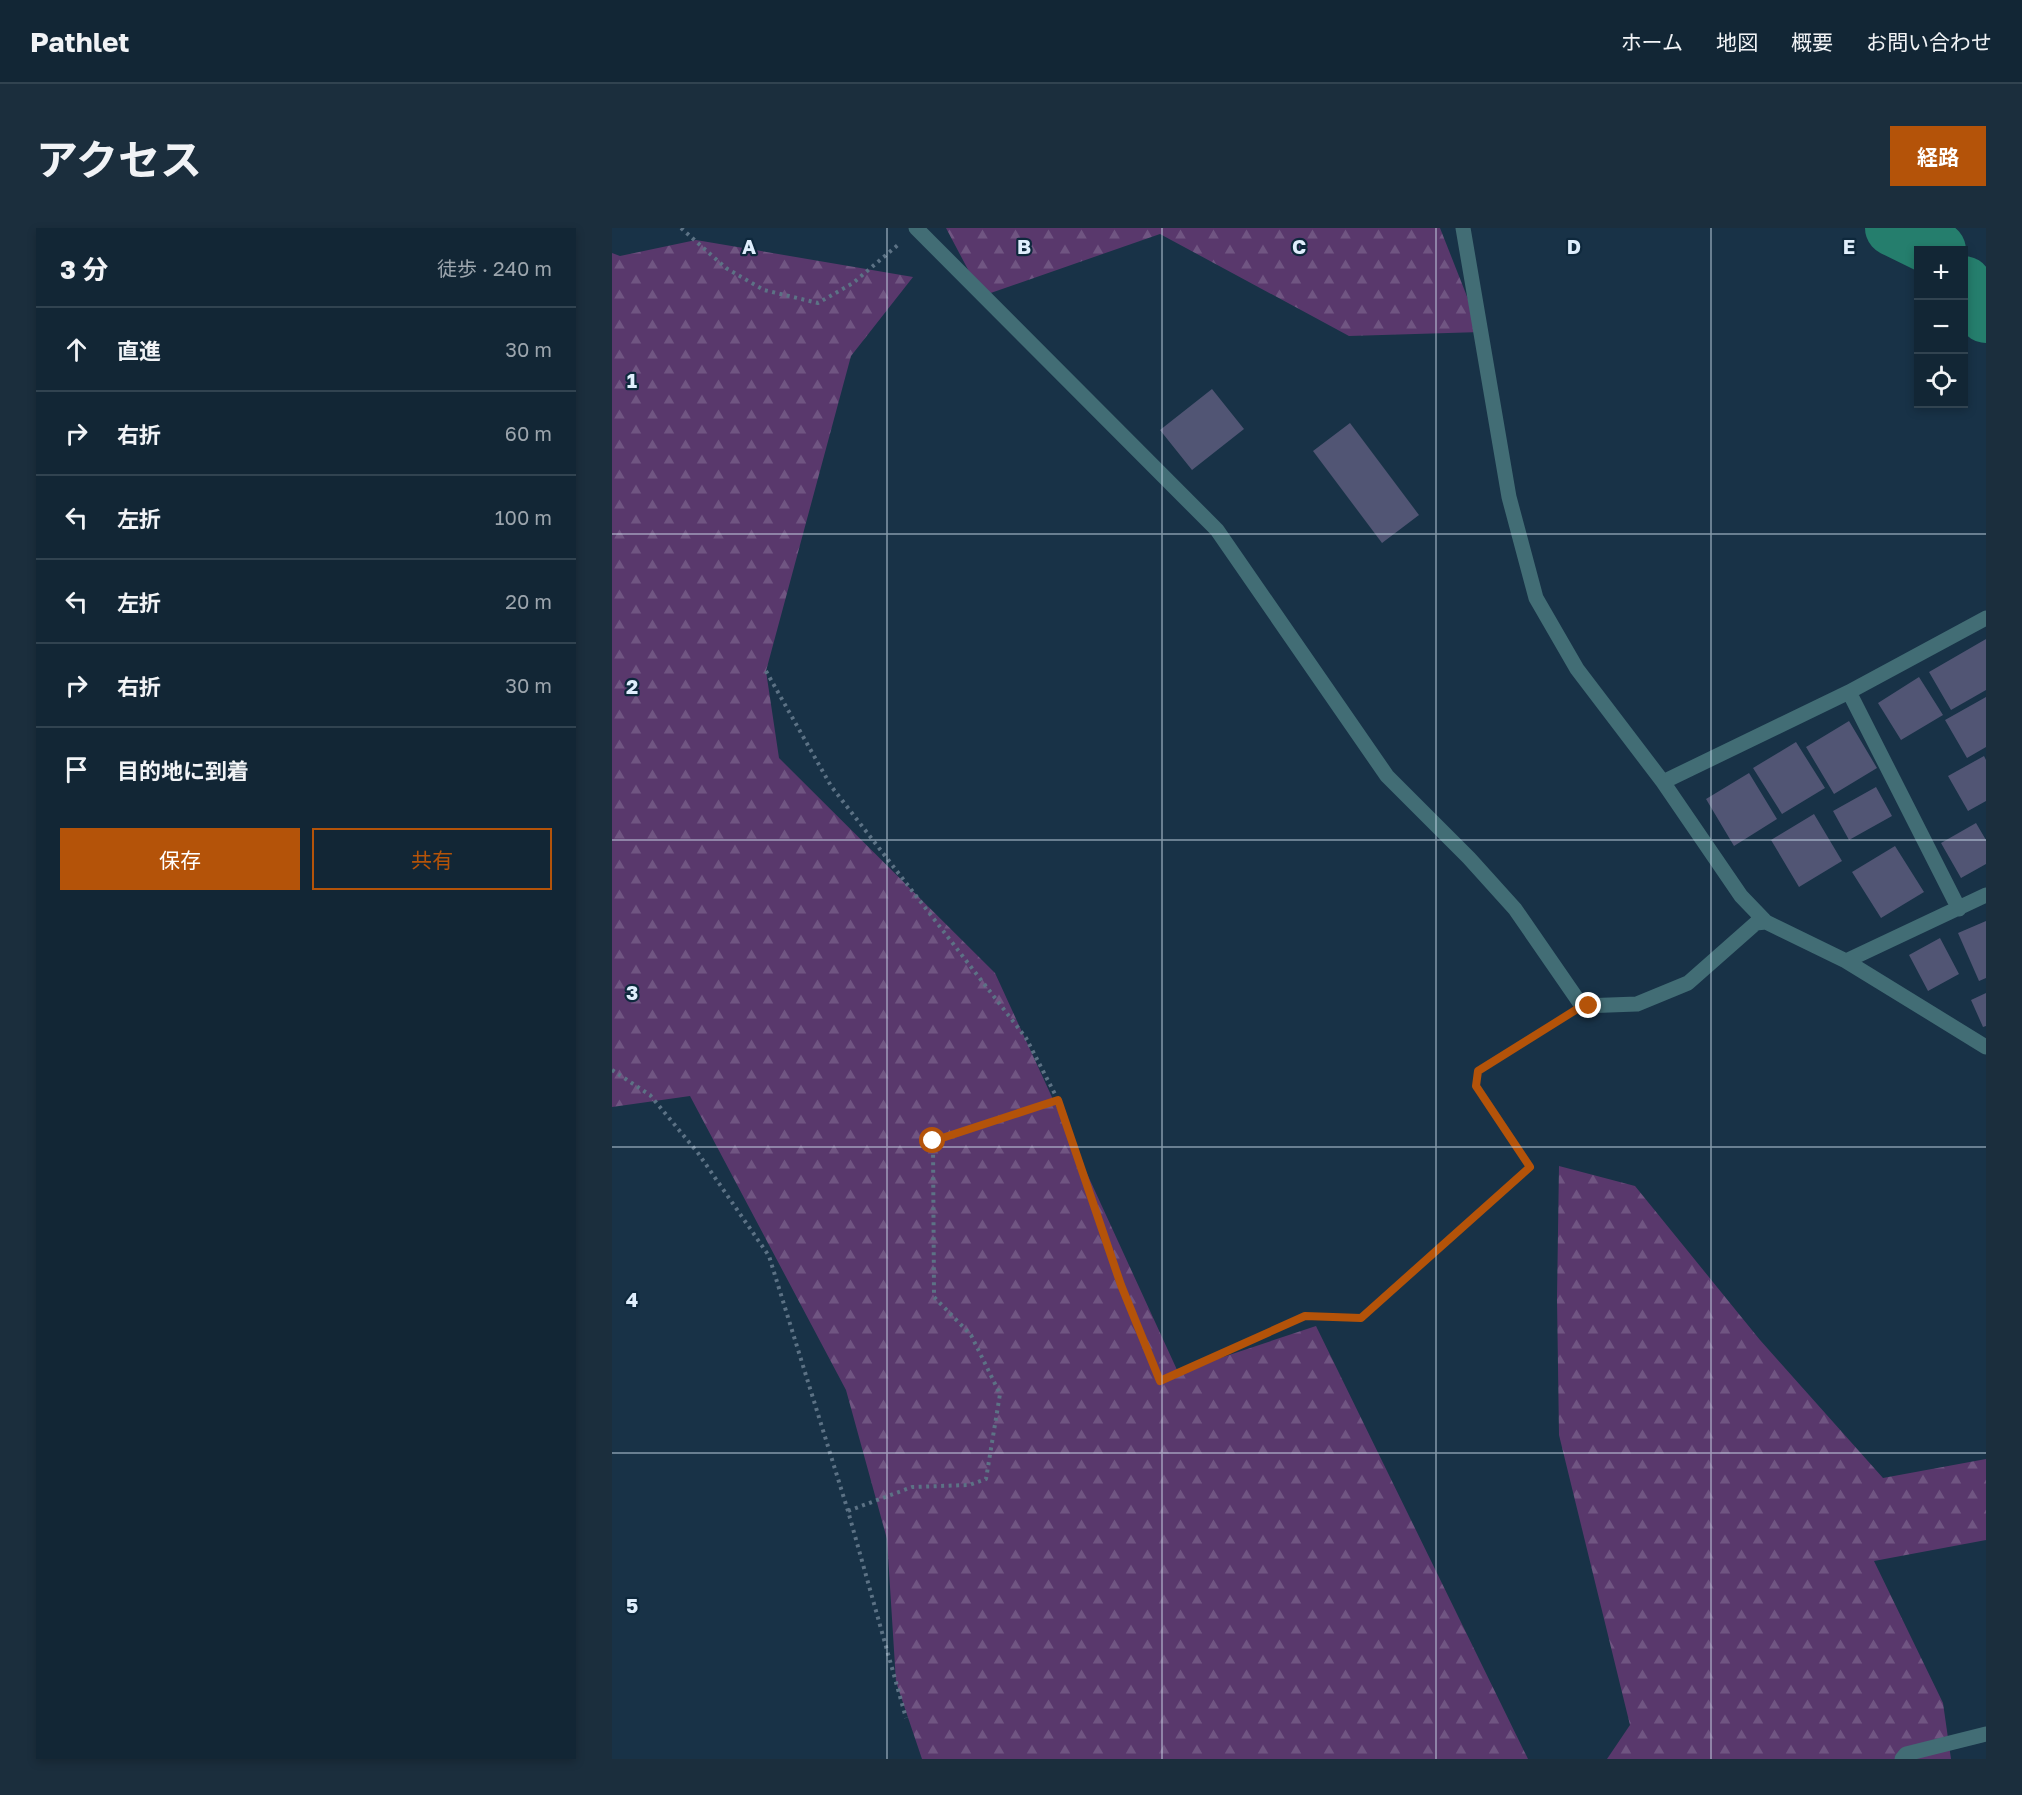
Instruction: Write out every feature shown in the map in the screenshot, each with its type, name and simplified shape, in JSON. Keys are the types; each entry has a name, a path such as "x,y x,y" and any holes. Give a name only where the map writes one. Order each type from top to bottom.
{"street":[{"path":"1463,228 1509,497 1536,598 1577,669 1663,782 1741,896 1766,922 1846,961 1986,1047"},
{"path":"915,229 1217,531 1387,776 1515,909 1582,1006 1637,1004 1688,983 1756,923 1766,922"},
{"path":"1663,782 1849,692 1986,618"},
{"path":"1849,692 1959,909"},
{"path":"1846,961 1986,896"},
{"path":"1902,1759 1906,1754 1986,1734"}],"path":[{"path":"681,228 726,268 764,291 818,303 853,283 915,229"},
{"path":"766,671 831,786 1026,1038 1058,1100 1121,1285 1160,1381 1305,1316 1361,1318 1468,1223 1530,1167 1476,1086 1478,1071 1582,1006"},
{"path":"612,1071 650,1095 698,1154 769,1256 848,1511 906,1718"},
{"path":"848,1511 912,1487 969,1485 986,1479 1000,1394 971,1335 934,1297 933,1141 1058,1100"}],"green space":[{"path":"946,228 1440,228 1481,332 1349,336 1160,234 982,296"},
{"path":"696,240 913,277 851,356 766,671 779,758 995,973 1178,1372 1316,1326 1528,1759 922,1759 896,1682 887,1539 846,1390 690,1096 612,1107 612,253 620,256"},
{"path":"1559,1166 1635,1186 1760,1340 1883,1478 1986,1459 1986,1540 1874,1561 1943,1703 1951,1759 1607,1759 1630,1725 1559,1435 1557,1298"}],"building":[{"path":"1212,389 1244,429 1192,470 1160,430"},
{"path":"1350,423 1419,515 1382,543 1313,451"},
{"path":"1986,639 1986,690 1951,710 1929,672"},
{"path":"1919,677 1943,715 1901,740 1878,703"},
{"path":"1986,697 1986,747 1967,758 1945,720"},
{"path":"1849,721 1877,768 1834,794 1806,747"},
{"path":"1796,742 1825,788 1782,814 1753,768"},
{"path":"1984,756 1986,760 1986,801 1968,811 1948,776"},
{"path":"1749,773 1777,819 1734,846 1706,799"},
{"path":"1876,787 1892,816 1849,840 1833,811"},
{"path":"1814,814 1842,861 1799,887 1771,840"},
{"path":"1976,823 1986,840 1986,864 1961,878 1941,843"},
{"path":"1895,846 1924,892 1881,918 1852,872"},
{"path":"1986,921 1986,978 1979,981 1958,933"},
{"path":"1940,938 1959,974 1928,991 1909,955"},
{"path":"1986,993 1986,1026 1983,1027 1971,1000"}],"waterway":[{"path":"1893,228 1930,246"},
{"path":"1968,290 1986,315"}],"route":[{"path":"933,1141 1058,1100 1121,1285 1160,1381 1305,1316 1361,1318 1530,1167 1476,1086 1478,1071 1582,1006 1589,1006"}]}
